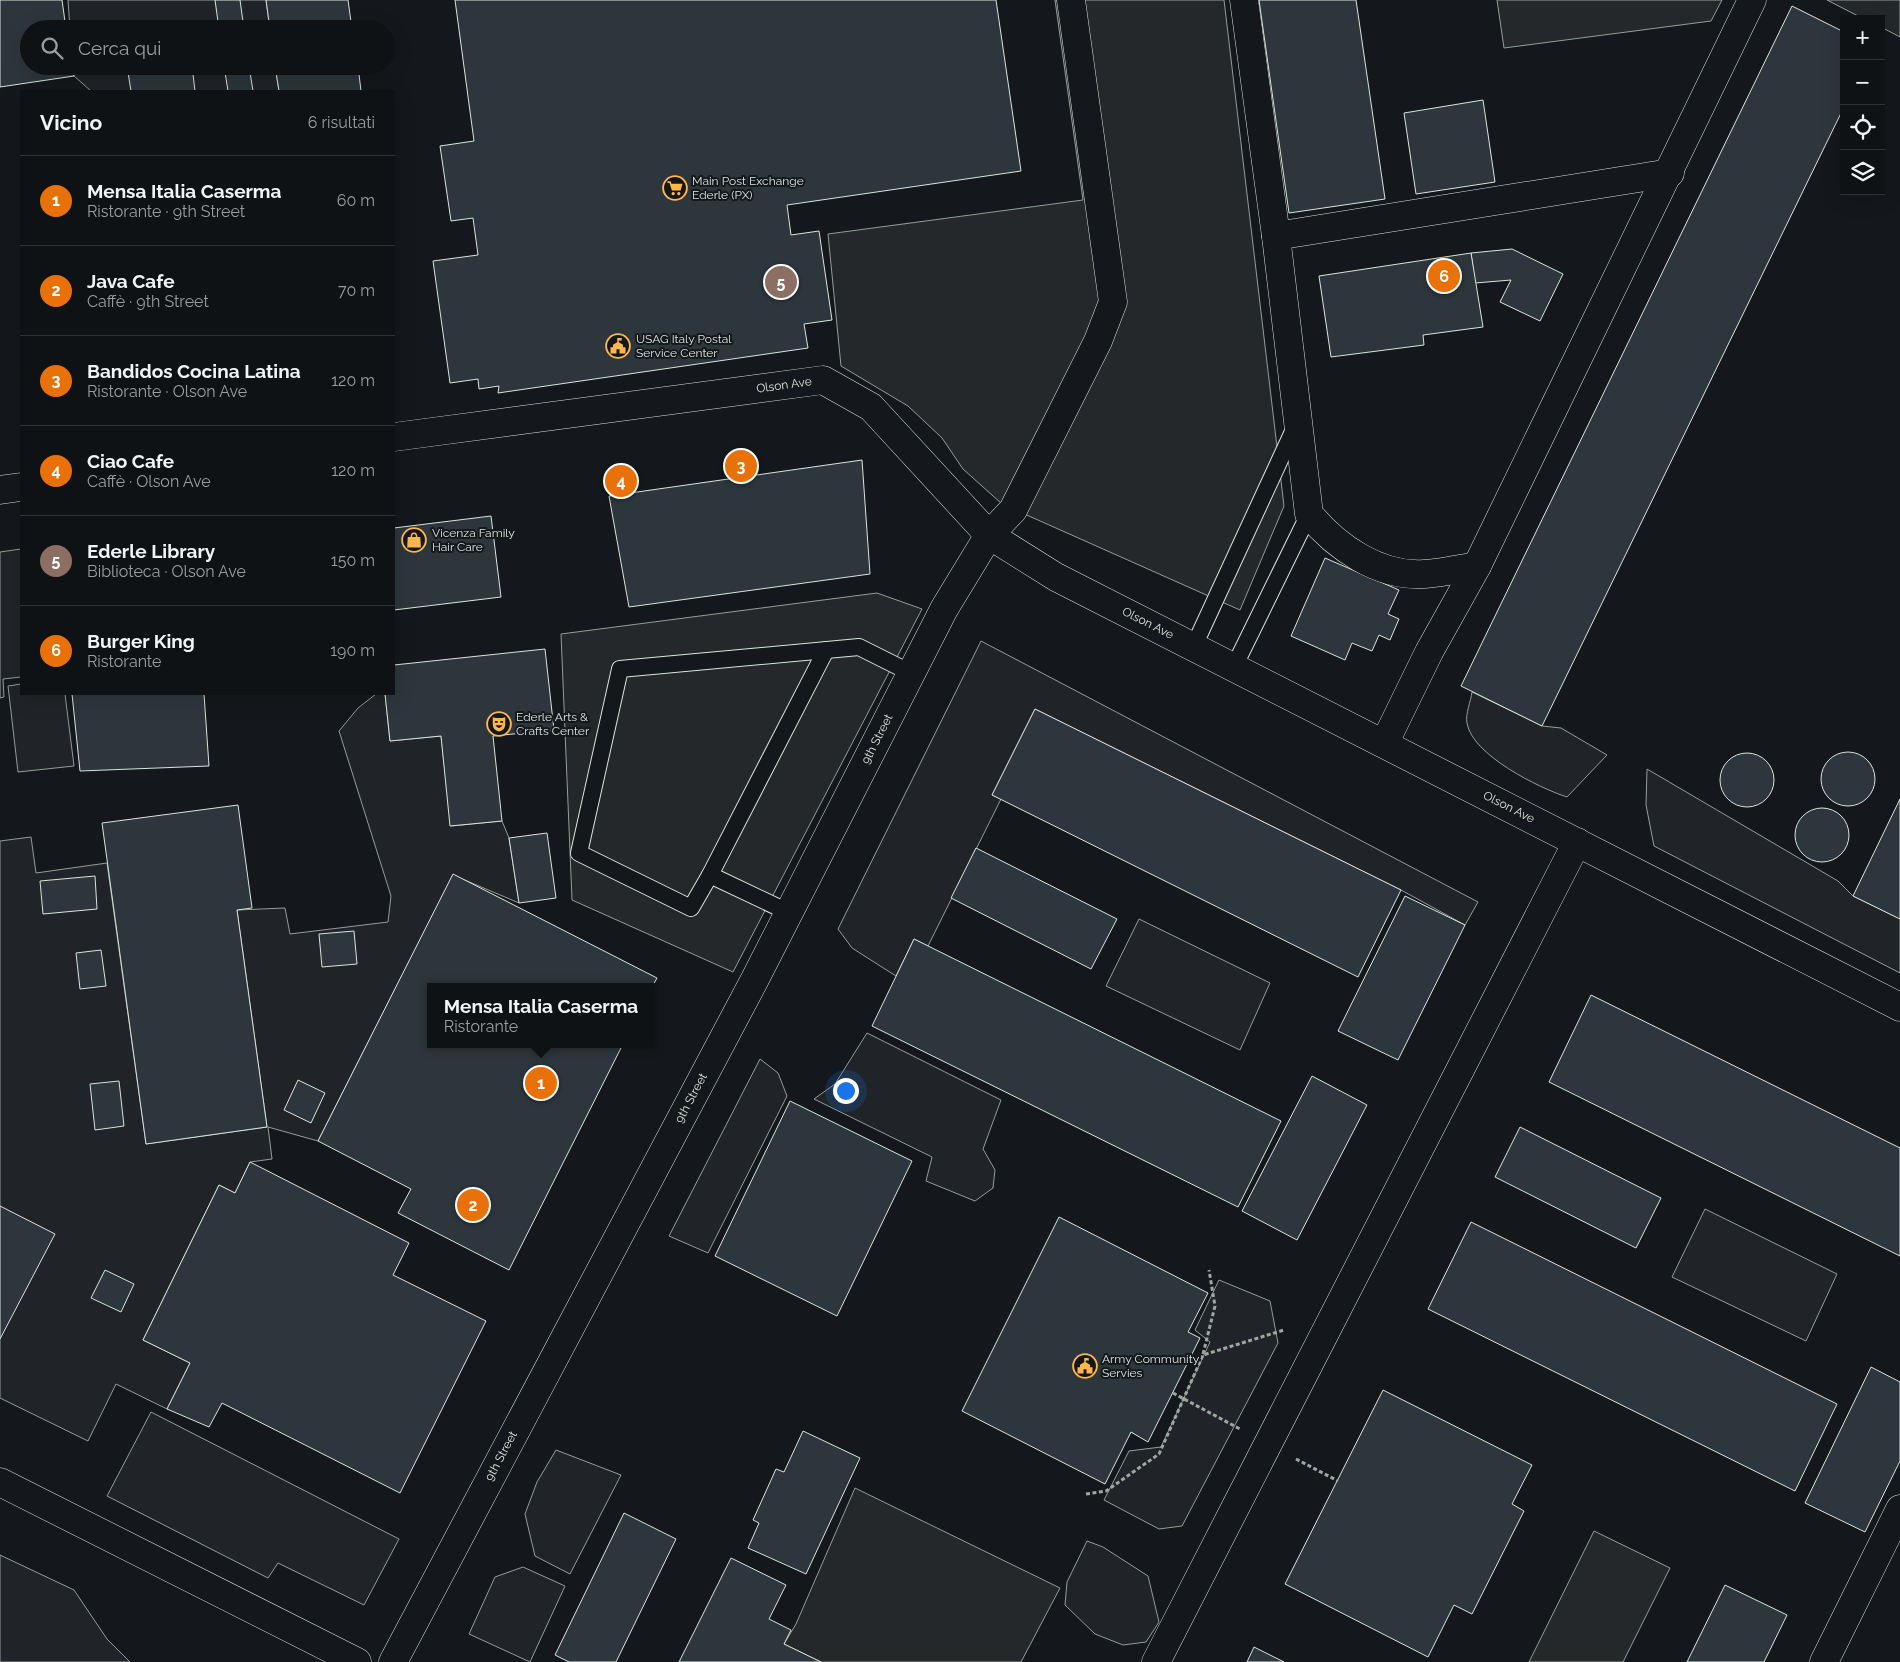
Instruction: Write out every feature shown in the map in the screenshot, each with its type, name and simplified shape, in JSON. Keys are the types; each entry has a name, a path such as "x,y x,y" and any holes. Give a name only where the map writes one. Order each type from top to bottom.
{"street":[{"name":"9th Street","path":"393,1662 788,912 944,609 989,535 1013,510 1098,341 1113,302 1071,0"},
{"path":"1244,0 1276,236 1309,514 1322,530 1354,554 1388,571 1422,574 1477,566"},
{"path":"1384,742 1429,652 1477,566 1670,173 1752,0"},
{"path":"1276,236 1670,173"},
{"name":"Olson Ave","path":"395,437 823,380 871,407 989,535 1056,576 1900,1007"},
{"path":"0,490 20,487"},
{"path":"1156,1662 1577,842"},
{"path":"0,1482 357,1662"},
{"path":"1824,1662 1900,1509"}],"lane":[{"path":"1194,646 1298,420"},
{"path":"1234,667 1309,514"},
{"path":"826,650 710,875 691,908 579,852 620,669 826,650 859,647 911,673"},
{"path":"710,875 788,912"}],"path":[{"path":"1086,1494 1106,1491 1159,1454 1203,1355 1214,1306 1209,1270"},
{"path":"1203,1355 1284,1330"}],"shaded area":[{"path":"68,0 266,0 269,20 69,20"},
{"path":"1055,0 1224,0 1284,506 1240,610 1002,504 963,469 942,438 908,406 841,366 828,234 1083,200"},
{"path":"1497,0 1722,0 1711,21 1504,48"},
{"path":"1827,0 1900,0 1900,37 1885,29 1885,15 1856,15"},
{"path":"276,75 279,90 90,90 74,76"},
{"path":"20,549 20,677 3,679 4,697 0,698 0,552"},
{"path":"877,593 922,609 733,972 572,900 561,634"},
{"path":"981,641 1478,902 1465,925 1401,890 1035,709 992,795 1001,799 928,946 914,939 896,976 852,948 838,929"},
{"path":"20,684 20,695 65,695 74,766 18,772 8,686"},
{"path":"1472,692 1542,726 1561,728 1607,755 1567,797 1540,786 1508,769 1493,758 1472,735 1467,723 1467,712"},
{"path":"375,695 385,695 390,741 441,736 451,826 502,821 509,838 519,903 453,875 318,1141 268,1127 272,1159 250,1162 235,1193 219,1185 143,1340 190,1363 167,1409 116,1384 88,1441 0,1398 0,841 31,837 36,873 107,863 146,1144 267,1127 237,910 285,908 290,934 388,922 391,896 339,731 358,708"},
{"path":"1647,769 1838,881 1853,896 1900,919 1900,973 1654,846 1646,805"},
{"path":"1139,919 1270,983 1240,1050 1106,986"},
{"path":"867,1033 1001,1100 983,1149 995,1170 993,1188 975,1201 926,1181 932,1157 814,1099 835,1084"},
{"path":"760,1059 778,1073 787,1096 708,1253 669,1236"},
{"path":"1705,1209 1837,1274 1806,1341 1672,1277"},
{"path":"1219,1280 1270,1301 1278,1343 1182,1526 1159,1529 1104,1500 1129,1451 1161,1447 1210,1342 1195,1330"},
{"path":"151,1412 399,1539 364,1605 278,1563 268,1578 107,1496"},
{"path":"556,1450 621,1475 570,1574 535,1556 525,1514 537,1482"},
{"path":"855,1488 1060,1588 1021,1662 821,1662 784,1644 796,1624"},
{"path":"1594,1531 1670,1568 1623,1662 1529,1662"},
{"path":"1087,1541 1103,1547 1148,1576 1159,1622 1146,1642 1123,1645 1095,1634 1065,1605 1067,1582"},
{"path":"0,1555 74,1590 107,1639 130,1662 0,1662"},
{"path":"523,1567 565,1586 530,1662 469,1634 495,1577"}],"building":[{"path":"0,0 62,0 65,20 20,20 20,75 74,76 0,87"},
{"path":"215,0 240,0 243,20 218,20"},
{"path":"266,0 348,0 351,20 269,20"},
{"name":"Main Post Exchange Ederle (PX)","path":"455,0 996,0 1021,171 787,205 791,235 819,231 832,320 804,324 808,348 498,393 499,386 479,389 478,379 450,383 433,261 478,255 473,218 451,221 440,146 474,141"},
{"path":"1259,0 1356,0 1385,199 1289,213"},
{"path":"1792,6 1840,30 1840,115 1542,726 1461,686"},
{"path":"128,75 193,75 195,90 131,90"},
{"path":"225,75 250,75 253,90 228,90"},
{"path":"276,75 359,75 361,90 279,90"},
{"path":"1483,100 1495,182 1416,194 1404,113"},
{"path":"1512,249 1563,274 1540,321 1500,302 1511,280 1475,283 1471,253"},
{"path":"1471,253 1483,327 1423,335 1424,345 1331,357 1319,276"},
{"path":"862,460 870,574 629,607 609,496"},
{"path":"491,516 501,597 395,610 395,528"},
{"path":"1325,558 1399,590 1388,614 1399,619 1390,640 1379,635 1372,651 1352,643 1345,660 1291,636"},
{"path":"545,649 554,730 493,736 502,821 450,826 441,736 390,741 385,695 395,695 395,665"},
{"path":"72,695 204,695 209,766 80,771"},
{"path":"1035,709 1401,890 1358,977 992,795"},
{"path":"1843,752 1853,752 1863,756 1871,764 1875,779 1871,794 1863,802 1853,806 1843,806 1833,802 1825,794 1821,784 1821,774 1825,764 1833,756"},
{"path":"1742,753 1752,753 1762,757 1770,765 1774,780 1770,795 1762,803 1752,807 1742,807 1732,803 1724,795 1720,785 1720,775 1724,765 1732,757"},
{"path":"1900,799 1900,919 1853,896"},
{"path":"238,805 252,908 237,910 267,1127 146,1144 102,823"},
{"path":"1817,808 1827,808 1837,812 1845,820 1849,835 1845,850 1837,858 1827,862 1817,862 1807,858 1799,850 1795,840 1795,830 1799,820 1807,812"},
{"path":"547,833 556,898 519,903 509,838"},
{"path":"976,848 1117,919 1091,969 951,898"},
{"path":"453,874 657,978 654,983 427,983 427,1048 621,1048 509,1270 398,1213 411,1189 318,1141"},
{"path":"95,876 97,909 43,914 40,881"},
{"path":"1405,896 1465,925 1398,1060 1338,1031"},
{"path":"354,931 357,964 322,967 319,934"},
{"path":"914,939 1281,1121 1238,1207 872,1026"},
{"path":"101,950 106,986 80,989 76,953"},
{"path":"1591,995 1900,1148 1900,1256 1549,1082"},
{"path":"1312,1076 1367,1105 1297,1240 1242,1211"},
{"path":"298,1080 325,1093 311,1123 284,1110"},
{"path":"119,1081 124,1126 95,1130 90,1084"},
{"path":"790,1101 912,1161 837,1316 715,1256"},
{"path":"1520,1127 1661,1198 1636,1248 1495,1177"},
{"path":"250,1162 409,1243 393,1275 486,1321 400,1493 222,1403 209,1427 167,1409 190,1363 143,1340 219,1185 235,1193"},
{"path":"0,1206 55,1234 0,1339"},
{"name":"Army Community Servies","path":"1059,1217 1208,1293 1188,1332 1200,1338 1148,1442 1131,1432 1105,1484 962,1411"},
{"path":"1471,1222 1837,1404 1795,1491 1428,1309"},
{"path":"105,1270 134,1284 121,1312 91,1298"},
{"path":"1871,1367 1900,1382 1900,1461 1865,1532 1805,1503"},
{"path":"1383,1390 1532,1465 1512,1504 1524,1511 1472,1614 1454,1605 1428,1657 1285,1584"},
{"path":"803,1431 860,1458 806,1574 748,1548 759,1523 753,1520 776,1469 784,1472"},
{"path":"624,1513 676,1539 616,1662 569,1662 555,1655"},
{"path":"731,1558 786,1585 769,1619 791,1630 784,1644 821,1662 679,1662"},
{"path":"1725,1585 1787,1615 1764,1662 1687,1662"},
{"path":"1254,1647 1284,1662 1247,1662"}],"place":[{"name":"Main Post Exchange Ederle (PX)","path":"675,188"},
{"name":"Burger King","path":"1444,276"},
{"name":"Ederle Library","path":"781,282"},
{"name":"USAG Italy Postal Service Center","path":"618,346"},
{"name":"Bandidos Cocina Latina","path":"741,466"},
{"name":"Ciao Cafe","path":"621,481"},
{"name":"Vicenza Family Hair Care","path":"414,540"},
{"name":"Ederle Arts & Crafts Center","path":"499,724"},
{"name":"Mensa Italia Caserma","path":"541,1083"},
{"name":"Java Cafe","path":"473,1205"},
{"name":"Army Community Servies","path":"1085,1366"}]}
